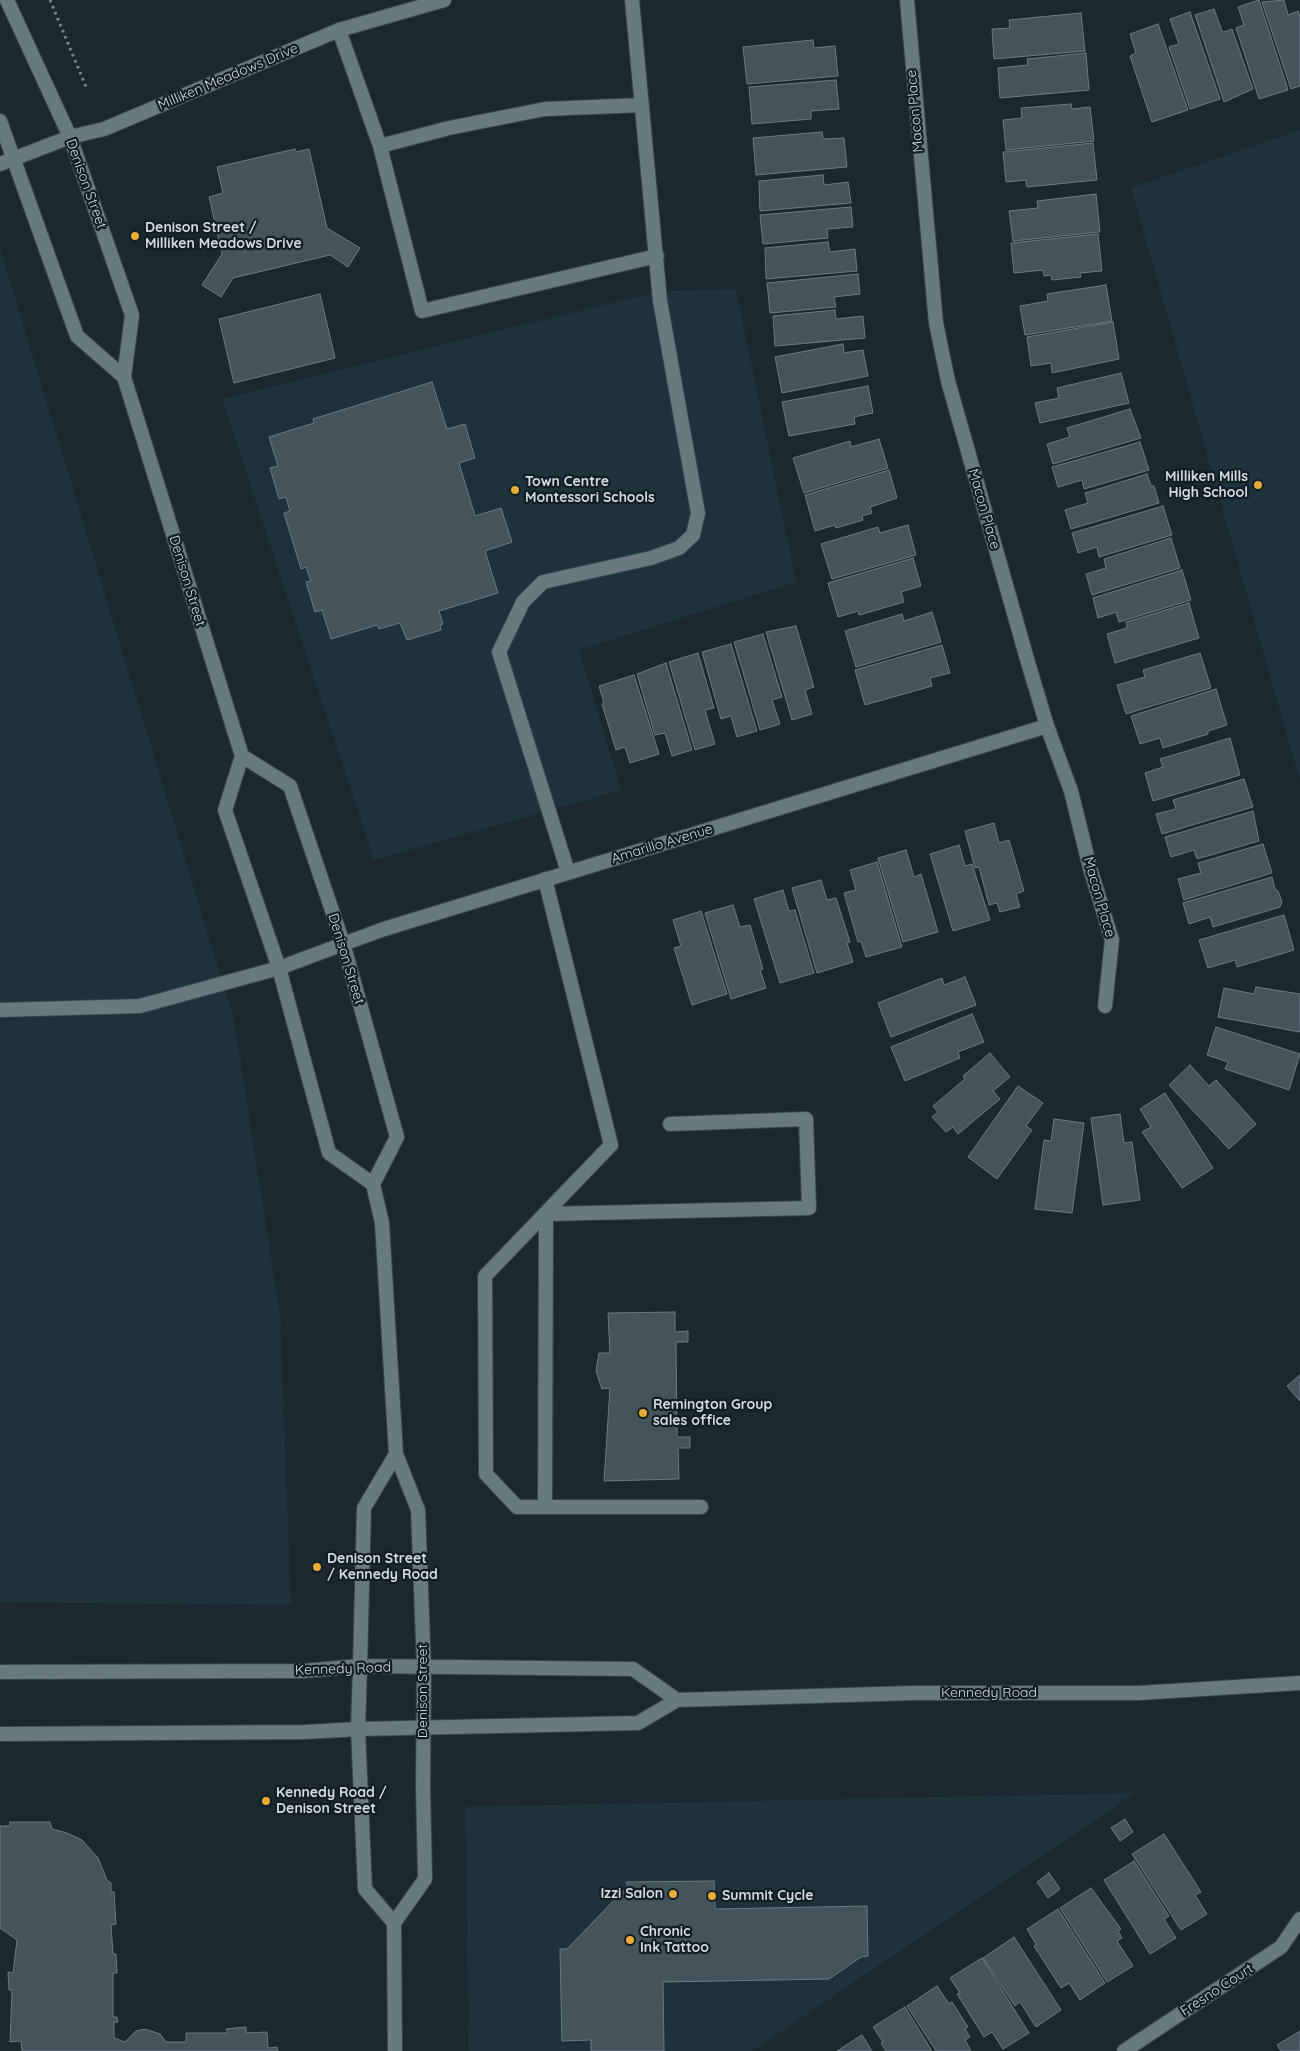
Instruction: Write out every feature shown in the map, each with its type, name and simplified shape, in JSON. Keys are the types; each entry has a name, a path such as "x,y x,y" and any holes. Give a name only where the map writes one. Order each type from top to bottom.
{"main road":[{"name":"Denison Street","path":"7,0 70,137 132,315 124,377 242,756 290,786 343,943 397,1137 373,1184 382,1223 396,1454 418,1510 424,1668 425,1879 394,1923"},
{"name":"Milliken Meadows Drive","path":"0,164 70,137 104,128 339,30 444,0"},
{"path":"568,872 499,652 523,602 543,582 651,558 679,548 693,535 698,514 660,301 632,0"},
{"name":"Macon Place","path":"906,0 936,323 948,382 1047,726 1071,791 1090,868 1112,940 1105,1006"},
{"path":"339,30 380,146 422,311 657,256"},
{"path":"380,146 449,128 545,109 642,105"},
{"path":"0,121 77,336 124,377"},
{"name":"Amarillo Avenue","path":"0,1010 140,1006 279,968 343,943 545,879 1047,726"},
{"path":"242,756 225,810 279,968 329,1153 373,1184"},
{"path":"545,879 611,1145 485,1276 486,1474 517,1507 700,1507"},
{"path":"546,1214 809,1208 806,1120 670,1124"},
{"path":"545,1507 546,1214"},
{"path":"395,2051 394,1923 365,1889 358,1729 364,1508 396,1454"},
{"name":"Kennedy Road","path":"0,1672 303,1671 360,1666 633,1669 677,1700"},
{"name":"Kennedy Road","path":"0,1734 306,1732 424,1727 638,1723 677,1700 914,1693 1139,1693 1300,1683"},
{"name":"Fresno Court","path":"1124,2051 1281,1947 1300,1919"}],"path":[{"path":"50,0 87,89"}],"shaded area":[{"name":"Milliken Mills High School","path":"1300,130 1300,781 1131,188"},
{"path":"0,248 234,1020 280,1315 291,1605 0,1602"},
{"name":"Town Centre Montessori Schools","path":"736,289 796,582 579,650 621,790 374,860 222,399 661,291"},
{"path":"1135,1793 752,2051 469,2051 465,1807"}],"building":[{"path":"1259,0 1288,90 1259,99 1236,28 1244,25 1238,7"},
{"path":"1284,0 1288,15 1298,11 1300,17 1300,86 1291,89 1262,2"},
{"path":"1214,9 1222,31 1232,29 1253,89 1224,102 1195,15"},
{"path":"1190,12 1220,99 1190,109 1169,47 1179,44 1170,19"},
{"path":"1081,13 1085,51 994,59 992,29 1010,28 1009,20"},
{"path":"1158,24 1188,110 1152,122 1130,56 1136,53 1130,34"},
{"path":"813,40 814,48 835,46 838,76 747,84 743,47"},
{"path":"1086,53 1089,90 1000,98 998,68 1028,65 1027,59"},
{"path":"836,80 839,109 811,111 811,119 752,124 749,87"},
{"path":"1071,104 1072,109 1090,107 1094,141 1006,150 1003,120 1022,118 1021,108"},
{"path":"822,132 823,139 844,138 847,167 756,175 753,138"},
{"path":"1093,143 1097,180 1027,187 1026,180 1006,182 1003,152"},
{"path":"295,149 296,152 309,149 327,228 360,248 348,267 330,255 233,278 221,297 202,285 222,254 209,197 223,193 217,167"},
{"path":"823,175 824,185 848,182 851,203 760,211 759,181"},
{"path":"1096,194 1100,232 1013,241 1009,211 1038,208 1037,201"},
{"path":"851,207 853,227 827,229 828,238 763,244 760,215"},
{"path":"1098,234 1102,271 1080,273 1081,277 1052,280 1051,275 1044,276 1043,270 1014,273 1011,243"},
{"path":"828,242 830,252 855,249 857,271 766,279 765,248"},
{"path":"858,274 860,294 834,297 836,307 770,313 767,283"},
{"path":"1106,285 1112,321 1025,335 1020,306 1048,301 1047,294"},
{"path":"320,294 335,358 234,383 219,319"},
{"path":"835,310 836,319 863,316 865,338 775,346 773,316"},
{"path":"1113,322 1119,359 1052,373 1051,363 1031,366 1027,337"},
{"path":"843,344 844,353 863,350 868,376 782,393 775,357"},
{"path":"1121,373 1129,403 1040,423 1035,403 1059,398 1057,388"},
{"path":"432,382 447,429 465,424 475,458 459,463 475,516 501,508 512,542 485,551 498,593 439,611 443,624 440,625 441,630 407,640 400,623 379,629 377,625 331,639 322,610 315,612 306,582 311,581 306,567 301,569 284,513 290,511 286,497 279,499 270,468 278,466 269,437 314,423 313,419"},
{"path":"868,386 873,413 854,417 855,424 789,436 782,402"},
{"path":"1130,409 1141,438 1053,464 1047,444 1070,437 1067,428"},
{"path":"879,439 888,468 804,493 793,458 850,441 851,447"},
{"path":"1140,442 1149,470 1084,489 1082,480 1058,487 1052,467"},
{"path":"889,470 897,498 870,507 872,513 862,516 863,520 836,528 835,525 815,531 805,495"},
{"path":"1147,474 1151,486 1154,486 1159,503 1071,529 1065,510 1088,503 1085,493"},
{"path":"1163,506 1172,535 1099,557 1097,547 1078,553 1072,533"},
{"path":"908,525 916,555 832,579 821,544 878,527 880,533"},
{"path":"1171,538 1180,568 1092,595 1086,574 1106,568 1104,559"},
{"path":"913,558 921,586 901,592 904,602 859,615 858,611 838,617 828,583"},
{"path":"1182,570 1191,600 1119,622 1116,612 1098,618 1093,598"},
{"path":"1189,603 1199,638 1115,663 1107,634 1127,628 1126,622"},
{"path":"932,612 941,642 856,667 845,631 902,614 904,621"},
{"path":"796,626 814,687 805,690 812,714 792,720 766,632"},
{"path":"763,634 782,697 772,700 780,724 760,730 734,642"},
{"path":"731,644 757,731 737,737 731,716 721,719 702,652"},
{"path":"942,645 950,673 930,678 932,686 865,705 855,670"},
{"path":"698,653 714,708 705,710 715,744 695,750 669,662"},
{"path":"1200,653 1211,688 1126,714 1117,685 1145,677 1143,670"},
{"path":"666,663 692,750 672,756 665,733 655,735 637,674"},
{"path":"634,675 659,754 630,763 625,747 616,750 602,704 604,703 599,686"},
{"path":"1216,689 1227,725 1208,731 1208,734 1163,748 1160,738 1140,744 1131,716"},
{"path":"1230,738 1240,775 1153,801 1145,773 1163,767 1160,759"},
{"path":"1244,779 1253,807 1162,834 1156,814 1176,809 1173,800"},
{"path":"1253,811 1259,841 1197,859 1194,850 1171,857 1165,837"},
{"path":"994,823 999,843 1009,840 1024,891 1016,894 1020,907 1000,912 997,903 989,905 979,867 975,868 965,831"},
{"path":"1263,844 1272,873 1184,900 1178,879 1201,873 1198,863"},
{"path":"959,845 965,866 972,864 990,920 953,931 930,854"},
{"path":"906,850 914,877 921,874 938,932 903,942 878,858"},
{"path":"877,862 902,947 866,957 861,941 858,942 844,893 856,890 850,870"},
{"path":"1272,877 1275,889 1278,891 1282,902 1280,907 1213,927 1210,917 1189,924 1183,903"},
{"path":"821,880 827,900 836,898 850,942 847,943 853,962 817,973 792,888"},
{"path":"783,890 789,911 795,910 814,973 780,983 754,899"},
{"path":"733,905 740,927 750,925 763,969 760,970 766,988 731,999 705,913"},
{"path":"701,911 727,994 692,1005 674,948 681,946 673,920"},
{"path":"1284,915 1294,950 1237,967 1235,960 1208,968 1199,940"},
{"path":"965,977 976,1005 891,1037 878,1003 942,978 944,985"},
{"path":"1256,987 1300,994 1300,1032 1218,1017 1224,988 1254,994"},
{"path":"972,1014 984,1042 958,1052 960,1058 905,1081 891,1047"},
{"path":"1216,1027 1300,1054 1289,1090 1225,1069 1228,1062 1207,1055"},
{"path":"990,1053 1010,1077 993,1091 1000,1099 958,1134 953,1127 946,1132 932,1117 938,1112 933,1106 965,1079 963,1076"},
{"path":"1190,1065 1209,1086 1216,1080 1256,1124 1229,1149 1169,1085"},
{"path":"1018,1086 1043,1103 1026,1126 1032,1130 997,1179 968,1157"},
{"path":"1165,1093 1213,1168 1182,1188 1142,1132 1151,1127 1140,1109"},
{"path":"1120,1114 1124,1143 1132,1142 1140,1200 1103,1205 1091,1118"},
{"path":"1054,1119 1084,1123 1072,1213 1035,1209 1044,1140 1051,1141"},
{"name":"Remington Group sales office","path":"675,1312 675,1332 688,1331 688,1342 676,1342 677,1437 690,1437 690,1448 678,1448 679,1479 604,1481 610,1388 602,1389 596,1371 599,1353 610,1353 608,1313"},
{"path":"1300,1375 1300,1401 1287,1386"},
{"path":"1125,1819 1133,1832 1120,1841 1111,1828"},
{"path":"10,1822 50,1822 52,1829 82,1840 98,1858 107,1880 111,1883 111,1892 114,1892 116,1924 111,1925 113,1954 116,1954 117,1973 113,1973 113,2017 117,2017 118,2022 114,2022 114,2038 125,2042 136,2031 145,2029 160,2034 166,2042 186,2042 186,2033 228,2033 226,2029 246,2027 246,2033 267,2032 268,2048 277,2047 278,2051 22,2051 21,2041 10,2042 12,1990 9,1990 8,1972 13,1973 17,1940 0,1928 0,1826 10,1826"},
{"path":"1164,1834 1201,1892 1195,1895 1207,1914 1181,1930 1132,1854"},
{"path":"1134,1861 1169,1916 1164,1919 1176,1938 1150,1954 1104,1880"},
{"path":"1049,1873 1060,1889 1048,1898 1037,1882"},
{"path":"714,1881 715,1909 867,1906 868,1956 861,1957 829,1979 663,1982 664,2051 591,2051 591,2040 562,2041 560,1949 567,1949 628,1886 626,1882"},
{"path":"1091,1888 1121,1929 1118,1931 1122,1938 1117,1941 1133,1966 1107,1982 1060,1908"},
{"path":"1058,1909 1105,1983 1080,2000 1069,1983 1061,1988 1034,1946 1036,1944 1027,1929"},
{"path":"1014,1937 1061,2010 1036,2027 1020,2002 1015,2006 983,1958"},
{"path":"982,1958 1029,2033 1003,2049 992,2032 984,2037 957,1994 960,1993 950,1978"},
{"path":"937,1986 949,2004 952,2002 968,2027 965,2029 970,2037 965,2040 971,2051 936,2051 907,2006"},
{"path":"905,2007 932,2051 886,2051 881,2043 883,2042 873,2027"},
{"path":"1300,2031 1300,2051 1281,2051 1277,2045"},
{"path":"862,2035 872,2051 837,2051"}],"place":[{"name":"Denison Street / Milliken Meadows Drive","path":"135,236"},
{"name":"Milliken Mills High School","path":"1258,485"},
{"name":"Town Centre Montessori Schools","path":"515,490"},
{"name":"Remington Group sales office","path":"643,1413"},
{"name":"Denison Street / Kennedy Road","path":"317,1567"},
{"name":"Kennedy Road / Denison Street","path":"266,1801"},
{"name":"Izzi Salon","path":"673,1894"},
{"name":"Summit Cycle","path":"712,1896"},
{"name":"Chronic Ink Tattoo","path":"630,1940"}]}
